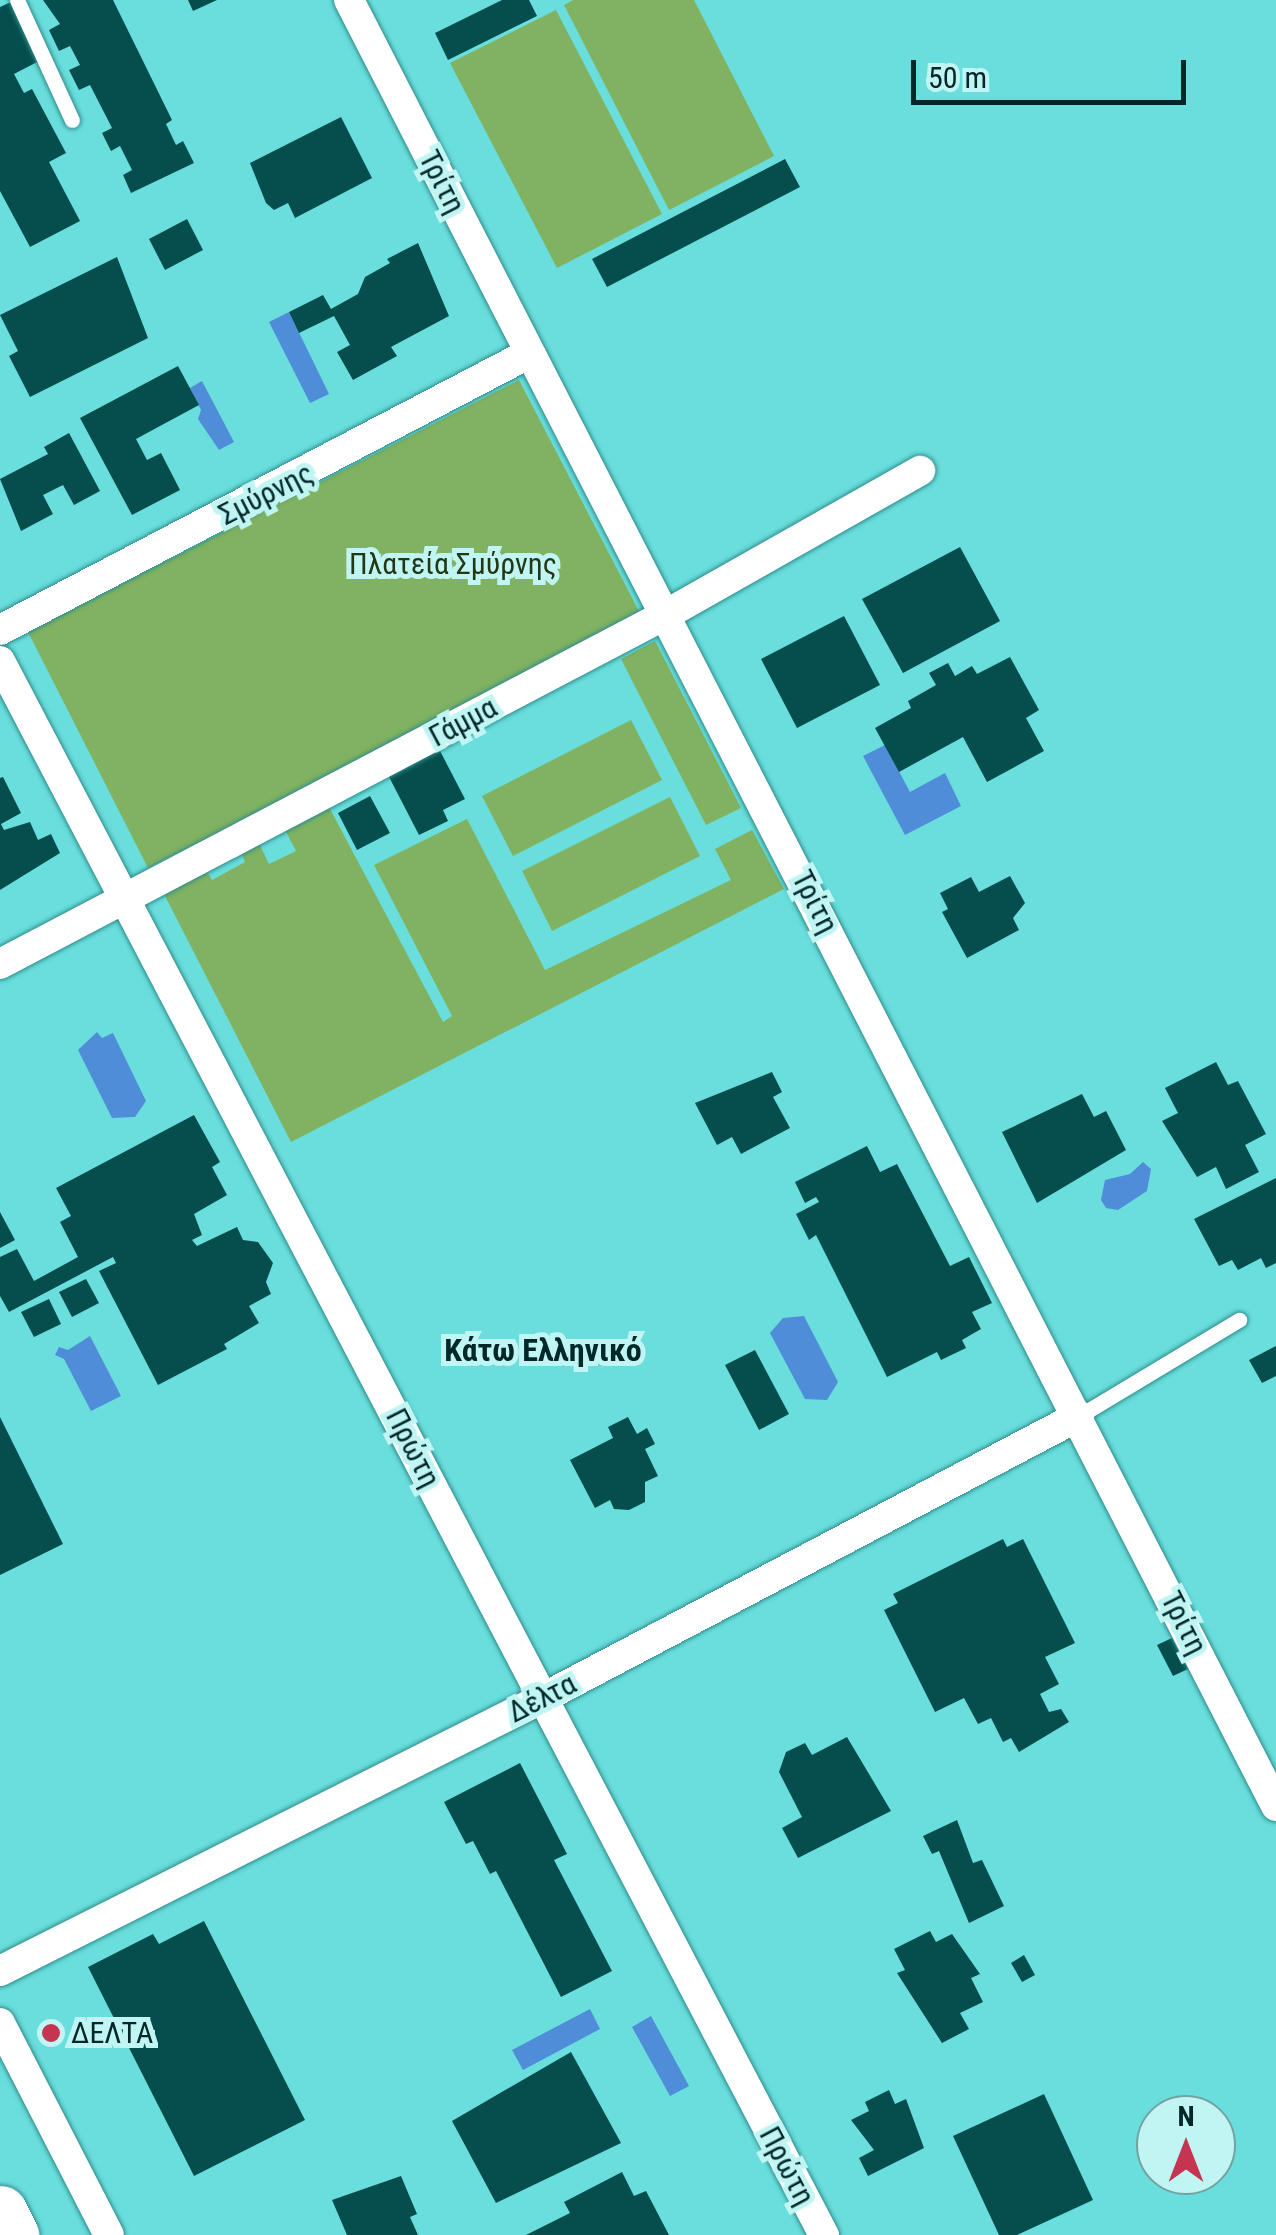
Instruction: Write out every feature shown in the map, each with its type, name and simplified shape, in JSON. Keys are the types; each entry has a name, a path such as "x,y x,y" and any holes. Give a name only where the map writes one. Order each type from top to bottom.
{"highway":[{"path":"0,2213 11,2235"}],"street":[{"name":"Τρίτη","path":"349,0 1276,1806"},
{"name":"Σμύρνης","path":"0,630 530,353"},
{"name":"Γάμμα","path":"0,964 666,614 920,471"},
{"name":"Πρώτη","path":"0,661 824,2235"},
{"name":"Δέλτα","path":"0,1971 541,1700 1079,1416"},
{"path":"0,2023 109,2235"}],"lane":[{"path":"16,0 72,120"},
{"path":"1079,1416 1238,1320"}],"green space":[{"path":"573,0 694,0 774,156 669,210 564,5"},
{"path":"556,10 662,214 557,268 450,63"},
{"name":"Πλατεία Σμύρνης","path":"519,380 643,619 148,868 28,632"},
{"path":"655,641 741,808 706,825 621,659"},
{"path":"631,720 662,780 513,856 482,796"},
{"path":"670,797 700,856 552,931 522,871"},
{"path":"329,807 443,1022 452,1016 374,865 467,819 545,970 731,880 715,849 752,830 784,889 291,1142 163,892 206,870 212,880 245,862 241,852 259,843 269,864 296,851 285,830"}],"water":[{"path":"289,312 329,394 310,403 269,322"},
{"path":"202,381 234,442 219,450 198,419 201,410 190,388"},
{"path":"885,745 910,792 945,773 961,806 905,835 863,756"},
{"path":"97,1032 102,1038 113,1033 146,1101 135,1117 112,1118 78,1050"},
{"path":"1143,1162 1151,1169 1147,1191 1118,1210 1106,1208 1101,1200 1105,1180 1130,1174"},
{"path":"804,1316 838,1382 827,1400 805,1399 770,1333 783,1318"},
{"path":"90,1336 121,1396 91,1411 64,1359 55,1355 59,1347 68,1350"},
{"path":"590,2009 600,2029 523,2070 512,2050"},
{"path":"651,2016 689,2086 670,2096 632,2027"}],"building":[{"path":"43,0 113,0 172,120 166,124 176,145 183,141 194,163 131,193 123,175 132,170 120,146 111,151 102,133 112,128 90,85 79,90 69,70 80,65 70,46 59,51 49,30 60,24"},
{"path":"188,0 217,0 193,11"},
{"path":"502,0 529,0 537,16 448,60 435,33"},
{"path":"11,2 41,60 14,74 24,93 32,89 66,153 49,162 80,221 30,247 0,191 0,7"},
{"path":"341,117 372,178 295,218 288,203 274,210 266,203 250,163"},
{"path":"785,159 800,187 607,287 592,259"},
{"path":"187,219 203,250 165,270 149,239"},
{"path":"418,243 449,316 391,347 397,356 353,380 337,352 350,345 334,316 299,333 289,312 323,295 331,309 358,294 365,277 390,263 387,259"},
{"path":"117,257 148,338 30,397 9,356 18,351 0,315"},
{"path":"178,366 199,405 136,439 147,460 161,453 180,490 132,515 80,418"},
{"path":"69,433 100,491 74,505 63,485 43,495 53,514 21,531 0,479 48,454 44,447"},
{"path":"960,547 1000,621 903,673 862,599"},
{"path":"844,616 880,685 797,728 761,659"},
{"path":"1010,657 1039,710 1026,718 1044,751 987,782 963,737 899,772 875,728 911,708 908,701 936,685 929,673 948,663 955,676 972,666 977,674"},
{"path":"438,747 465,799 443,810 448,821 419,835 387,773"},
{"path":"3,777 21,813 1,824 4,830 30,822 38,840 51,834 60,853 0,890 0,778"},
{"path":"370,796 390,833 357,850 338,813"},
{"path":"1010,876 1025,903 1013,918 1019,930 967,958 942,912 948,909 940,893 971,877 979,892"},
{"path":"1216,1062 1228,1085 1238,1081 1266,1134 1245,1145 1259,1172 1226,1189 1216,1167 1197,1177 1162,1121 1178,1113 1165,1088"},
{"path":"772,1072 782,1092 773,1097 790,1128 741,1154 732,1137 717,1145 695,1103"},
{"path":"1082,1094 1094,1117 1106,1111 1126,1150 1037,1203 1002,1132"},
{"path":"194,1115 220,1162 212,1167 227,1195 194,1214 202,1235 192,1240 197,1246 237,1227 243,1240 258,1242 273,1263 266,1282 271,1294 249,1306 259,1323 224,1344 227,1349 158,1385 99,1271 116,1263 113,1257 9,1312 0,1296 0,1257 17,1249 34,1281 78,1257 60,1222 71,1216 56,1188"},
{"path":"867,1146 880,1172 897,1164 950,1266 969,1257 992,1303 972,1312 981,1329 962,1340 966,1348 941,1360 937,1352 887,1377 816,1235 809,1240 796,1214 819,1202 816,1197 805,1203 795,1182"},
{"path":"1276,1178 1276,1263 1266,1268 1261,1258 1238,1270 1232,1260 1219,1266 1194,1219"},
{"path":"0,1212 15,1240 0,1248"},
{"path":"86,1279 99,1303 72,1317 59,1292"},
{"path":"49,1299 61,1324 34,1337 21,1312"},
{"path":"1276,1346 1276,1376 1262,1383 1249,1360"},
{"path":"755,1350 789,1414 759,1430 725,1365"},
{"path":"0,1417 63,1544 0,1575"},
{"path":"628,1417 637,1434 647,1428 655,1444 645,1449 658,1476 645,1482 645,1502 629,1510 614,1509 610,1500 595,1508 570,1460 613,1438 608,1427"},
{"path":"1003,1539 1007,1547 1023,1539 1075,1643 1045,1657 1059,1684 1040,1694 1049,1712 1061,1709 1069,1722 1019,1752 1011,1738 1003,1742 991,1718 978,1724 964,1698 935,1712 884,1610 898,1603 893,1594"},
{"path":"1172,1638 1188,1669 1173,1676 1157,1645"},
{"path":"847,1737 891,1811 798,1858 782,1828 802,1817 779,1772 786,1752 805,1743 812,1755"},
{"path":"520,1763 567,1854 554,1860 612,1971 561,1997 496,1871 490,1874 473,1841 466,1844 444,1802"},
{"path":"957,1820 973,1863 982,1860 1004,1906 969,1923 939,1851 932,1854 923,1836"},
{"path":"204,1921 305,2120 194,2176 88,1967 153,1934 159,1944"},
{"path":"930,1931 936,1942 952,1934 980,1974 971,1978 983,2002 960,2013 969,2029 942,2043 897,1973 905,1970 894,1949"},
{"path":"1024,1955 1035,1975 1022,1982 1011,1963"},
{"path":"571,2052 621,2143 496,2203 452,2121"},
{"path":"889,2090 895,2104 906,2099 924,2148 868,2176 859,2158 874,2150 851,2120 869,2111 865,2102"},
{"path":"1044,2094 1093,2200 1017,2235 999,2235 953,2136"},
{"path":"622,2172 634,2196 646,2191 669,2235 526,2235 570,2213 564,2202"},
{"path":"401,2176 417,2214 410,2217 418,2235 347,2235 332,2200"}],"place":[{"name":"ΔΕΛΤΑ","path":"51,2033"}],"district":[{"name":"Κάτω Ελληνικό","path":"543,1350"}]}
